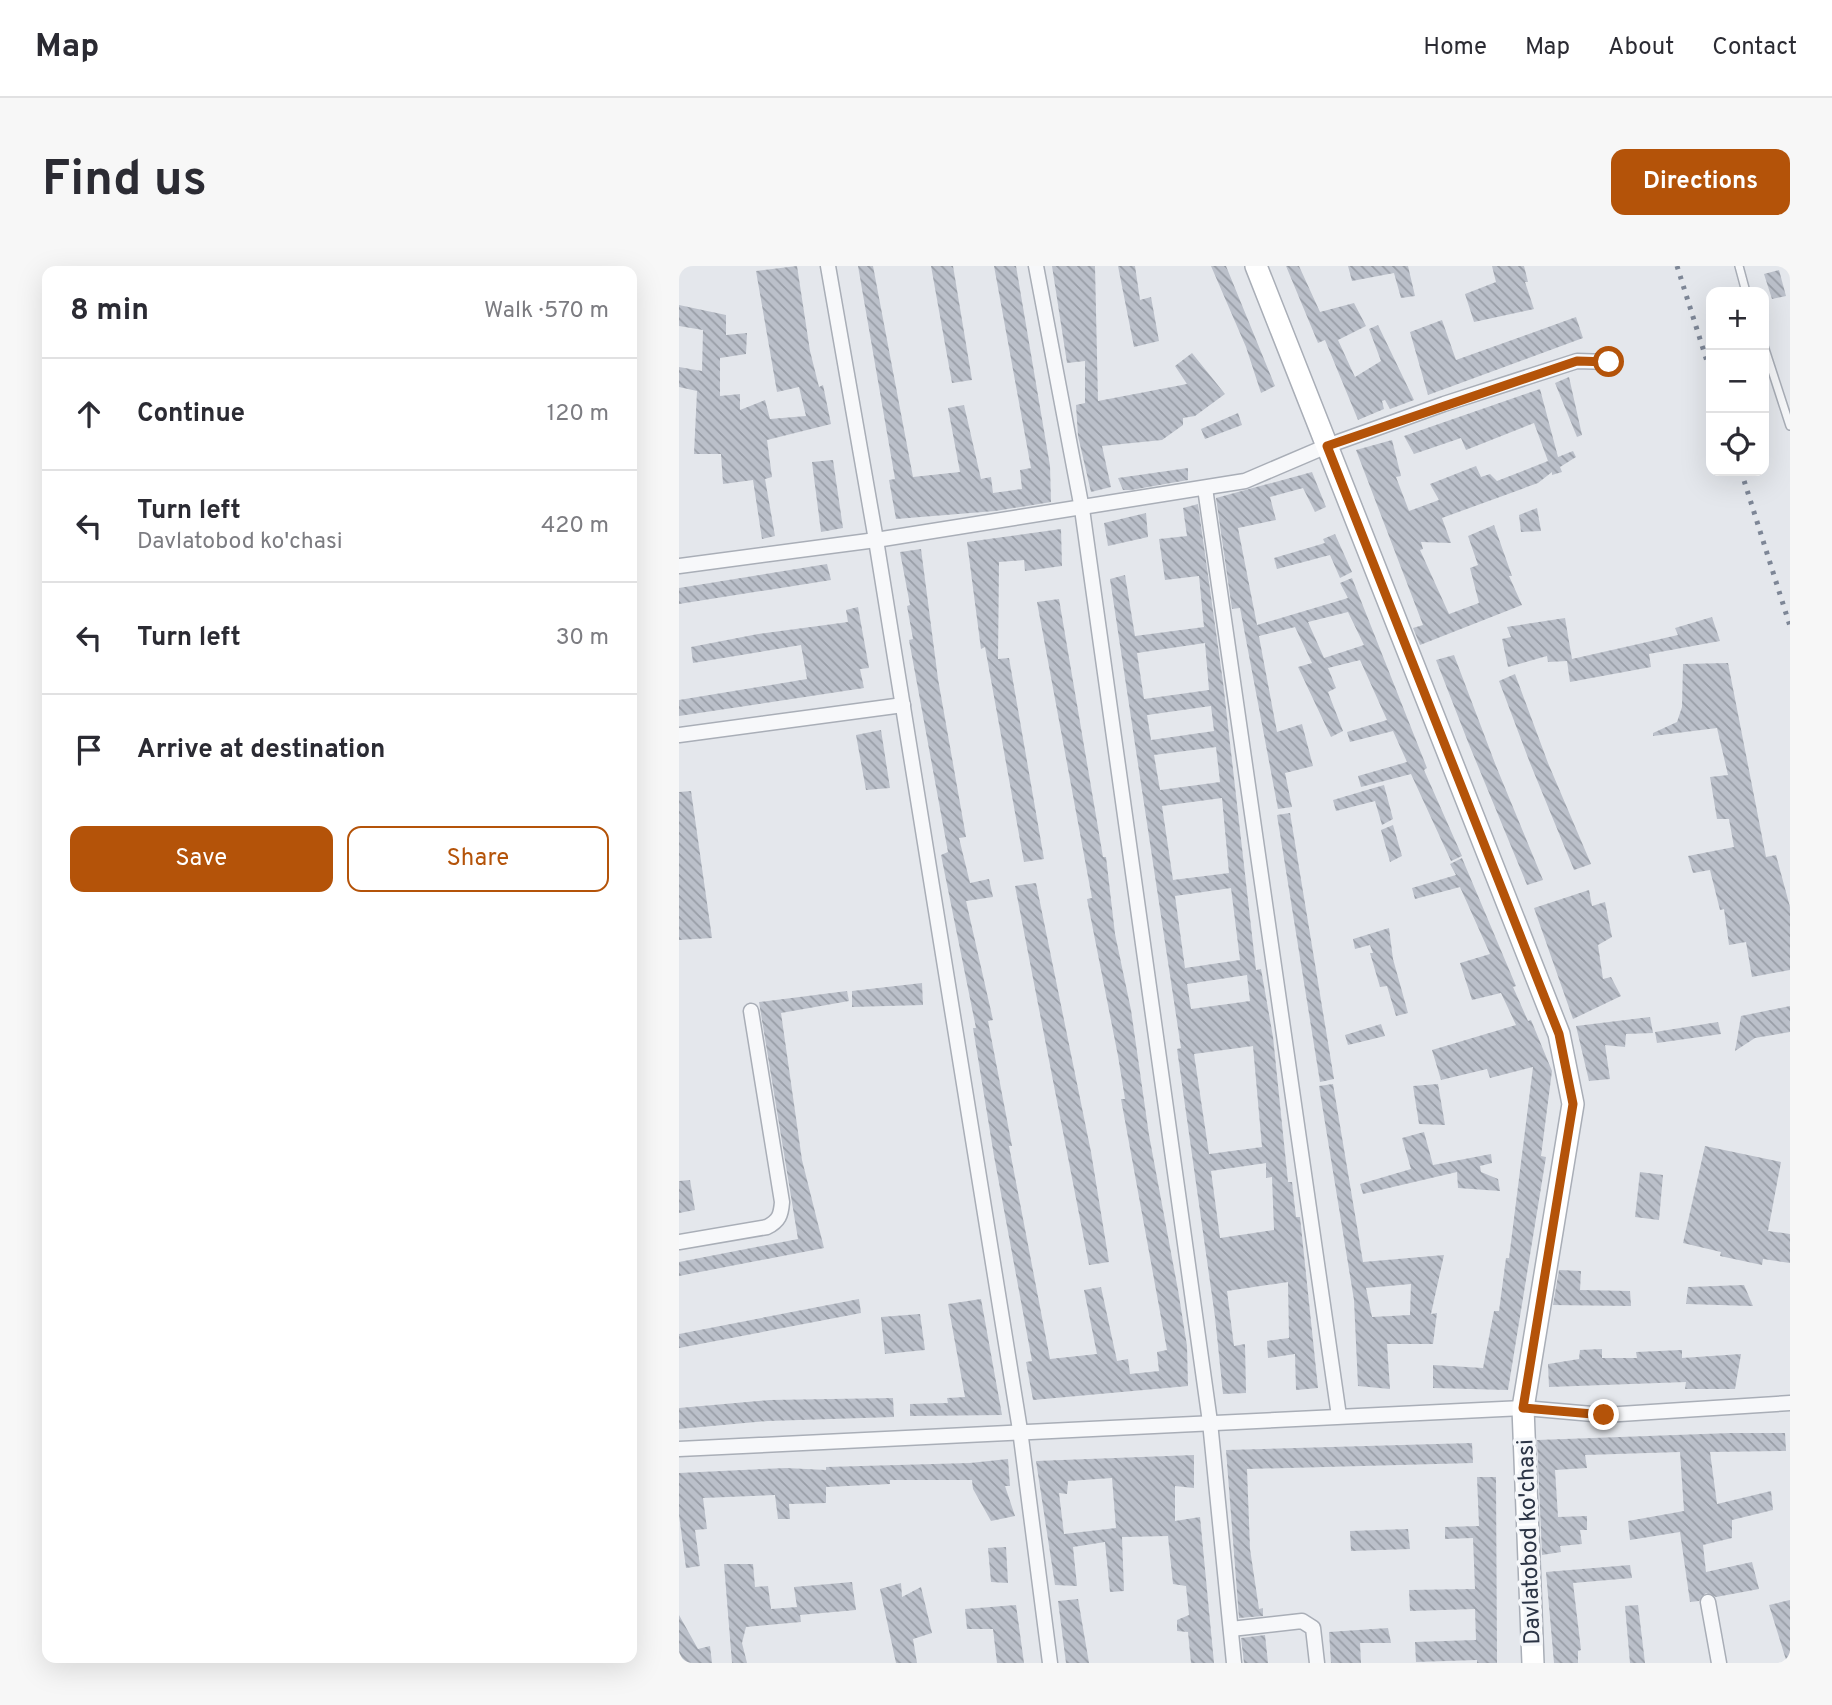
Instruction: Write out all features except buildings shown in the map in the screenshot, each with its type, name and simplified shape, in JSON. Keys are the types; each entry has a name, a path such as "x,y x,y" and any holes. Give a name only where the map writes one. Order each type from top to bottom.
{"street":[{"path":"828,266 876,540 1020,1430 1050,1663"},
{"path":"1036,266 1082,509 1210,1422 1234,1663"},
{"name":"Davlatobod ko'chasi","path":"1256,266 1559,1034 1573,1104 1523,1408 1533,1663"},
{"path":"679,566 876,540 1245,481 1327,446 1577,361 1609,362"},
{"path":"1205,488 1339,1416"},
{"path":"679,735 903,705"},
{"path":"679,1242 767,1227 777,1222 781,1214 751,1011"},
{"path":"679,1449 1020,1430 1523,1408 1604,1415 1790,1403"},
{"path":"1708,1602 1719,1663"},
{"path":"1231,1629 1303,1621 1313,1628 1317,1663"}],"lane":[{"path":"1739,266 1745,287"},
{"path":"1765,350 1790,426"}],"railway":[{"path":"1677,266 1706,358"},
{"path":"1743,476 1790,626"}],"route":[{"path":"1604,1415 1523,1408 1573,1104 1559,1034 1327,446 1444,404 1577,361 1609,362"}]}
